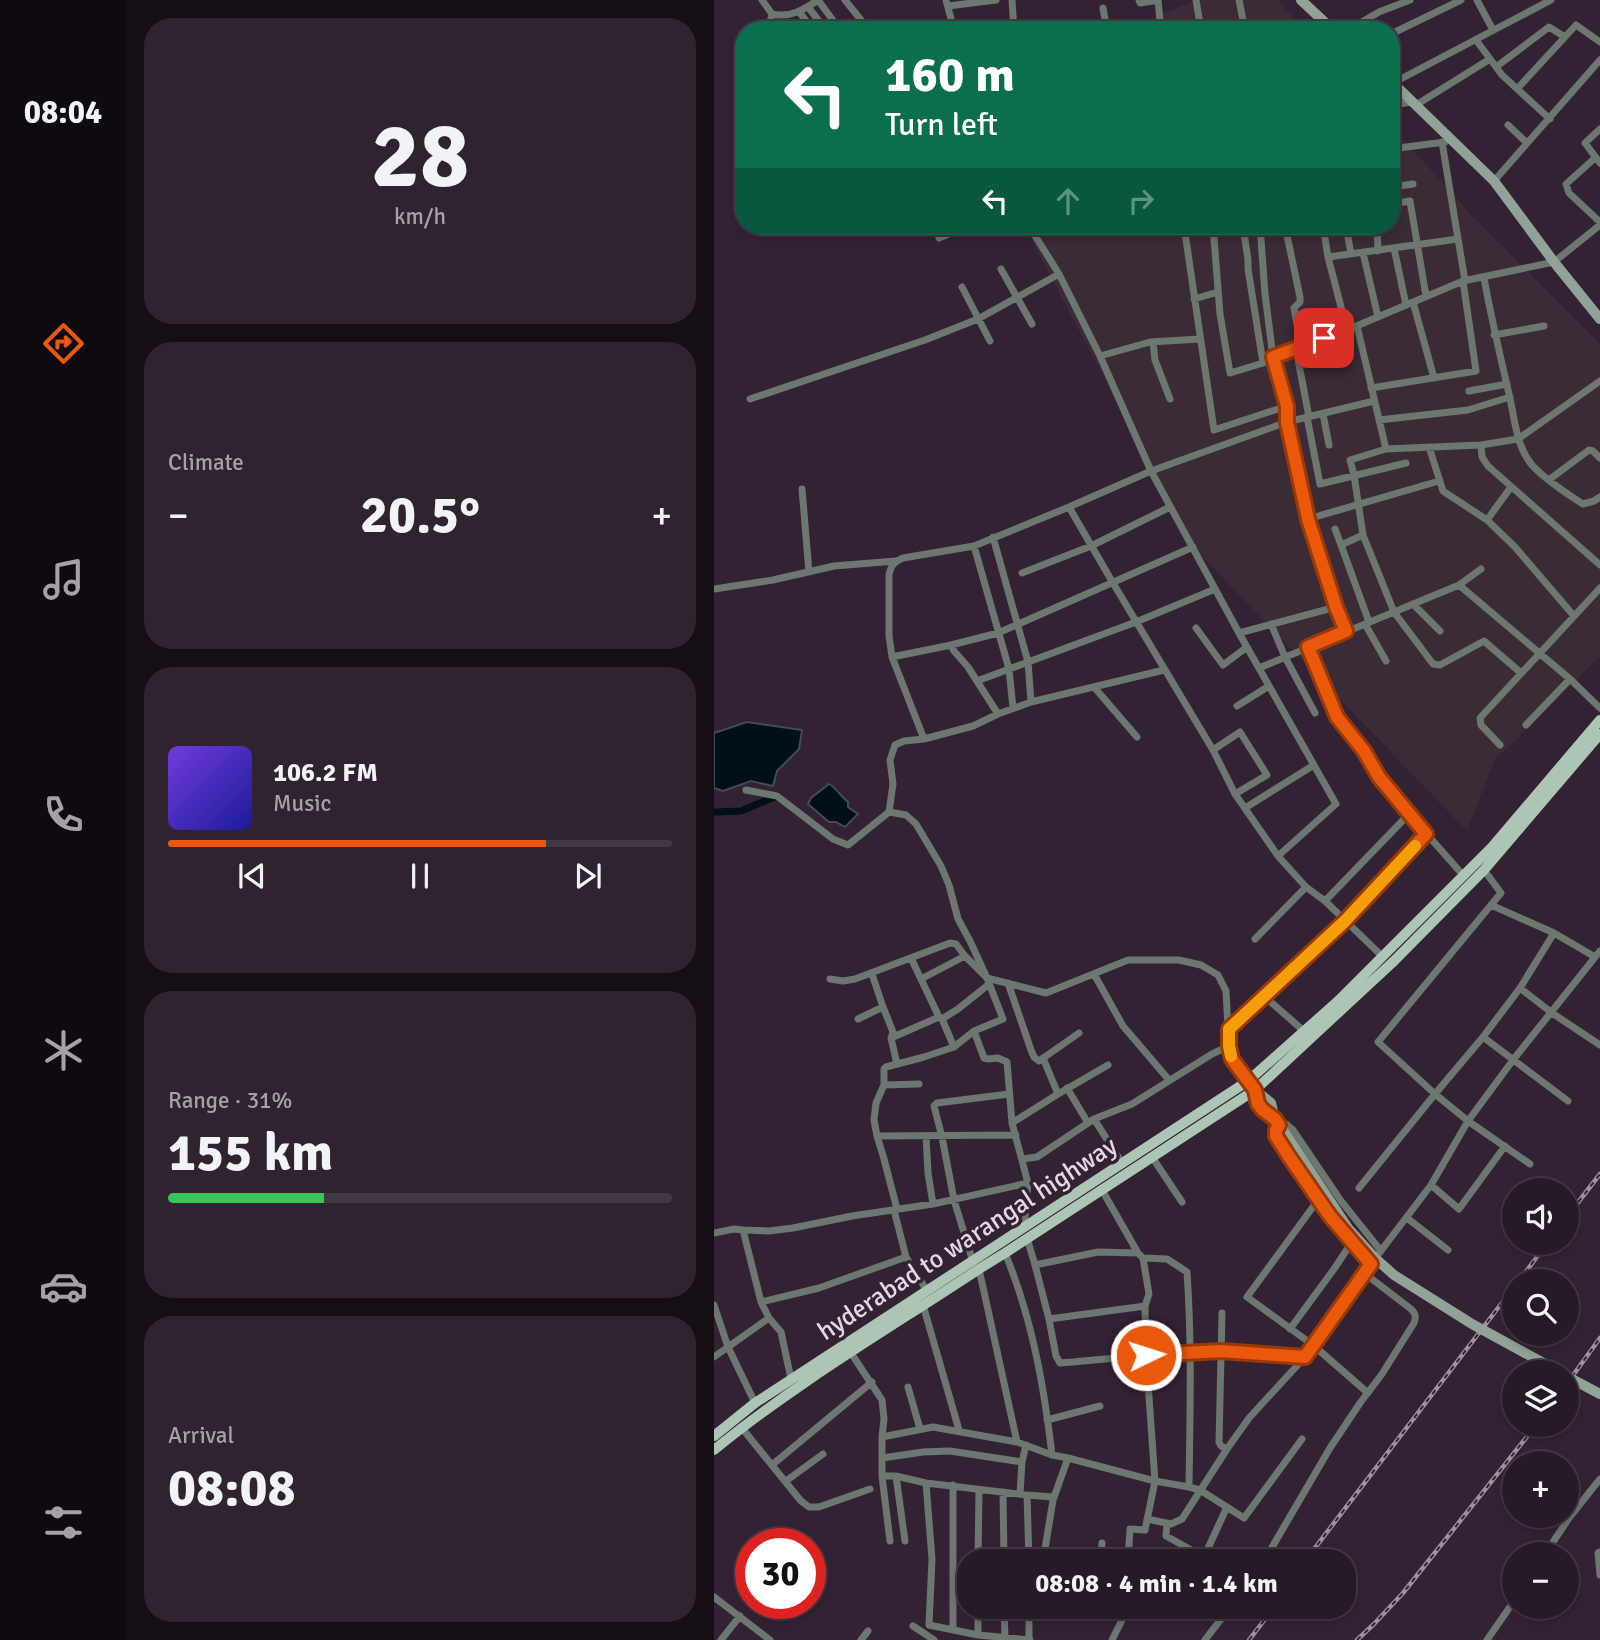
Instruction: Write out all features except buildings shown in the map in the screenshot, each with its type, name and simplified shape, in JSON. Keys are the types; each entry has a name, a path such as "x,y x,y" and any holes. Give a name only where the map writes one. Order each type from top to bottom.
{"main road":[{"path":"1251,1086 1492,847 1600,720"},
{"path":"714,1450 795,1388 923,1305 976,1265 1005,1253 1026,1233 1102,1190 1251,1086 1394,961 1484,870 1600,734"},
{"name":"hyderabad to warangal highway","path":"714,1436 755,1403 927,1290 976,1265 1026,1233 1122,1163 1251,1086"}],"street":[{"path":"762,0 772,14 781,16 800,13 818,0 833,21"},
{"path":"845,0 862,21"},
{"path":"952,21 947,3 996,0"},
{"path":"1012,0 1013,21"},
{"path":"1139,0 1140,3 1158,0 1160,21"},
{"path":"1196,0 1199,21"},
{"path":"1239,0 1243,21"},
{"path":"1301,0 1323,21"},
{"path":"1364,21 1410,0"},
{"path":"1400,29 1461,0"},
{"path":"1477,0 1493,30"},
{"path":"1400,78 1551,0"},
{"path":"808,7 819,21"},
{"path":"1103,8 1105,21"},
{"path":"800,13 806,21"},
{"path":"770,21 772,14"},
{"path":"1517,89 1576,25 1600,42"},
{"path":"1496,67 1548,28 1551,27 1565,37"},
{"path":"1476,40 1502,75 1550,118"},
{"path":"1400,104 1414,103 1490,59"},
{"path":"1494,180 1600,60"},
{"path":"1400,90 1494,180 1600,319"},
{"path":"1508,125 1528,143"},
{"path":"1214,235 1220,314 1230,373 1347,330 1464,281 1554,262 1600,223 1569,193 1566,184 1598,161 1585,143 1600,129"},
{"path":"1400,148 1453,140"},
{"path":"1371,388 1476,371 1442,142"},
{"path":"1400,186 1413,184"},
{"path":"1400,202 1409,201 1426,296"},
{"path":"939,238 946,235"},
{"path":"1035,235 1059,274 1100,356 1170,507 1336,804 1278,856"},
{"path":"1185,235 1214,430 1287,406"},
{"path":"1244,235 1263,363"},
{"path":"1261,235 1273,357 1287,406 1287,422 1308,519 1346,631"},
{"path":"1287,235 1300,297 1300,302 1294,308 1298,348 1320,484 1406,463"},
{"path":"1324,235 1347,330"},
{"path":"1348,235 1351,254"},
{"path":"1377,235 1378,251"},
{"path":"1328,257 1458,239"},
{"path":"1394,248 1434,379"},
{"path":"1363,253 1378,317"},
{"path":"1001,269 1032,324"},
{"path":"750,399 925,340 978,318 1059,274"},
{"path":"1483,278 1518,439 1532,466 1583,504 1600,497"},
{"path":"962,287 990,341"},
{"path":"1194,299 1218,292"},
{"path":"1357,326 1386,449"},
{"path":"1494,335 1544,326"},
{"path":"1100,356 1139,344 1200,339"},
{"path":"1153,342 1155,360 1170,399"},
{"path":"1521,673 1484,641 1440,665 1433,664 1394,612 1363,535 1350,460 1386,449 1481,445 1518,439 1600,380"},
{"path":"1469,391 1507,384"},
{"path":"1379,420 1468,410 1510,397"},
{"path":"924,739 892,657 889,636 889,575 891,566 897,561 974,546 1151,471 1287,422 1374,401"},
{"path":"1323,414 1329,445"},
{"path":"1481,445 1482,457 1488,467 1600,565"},
{"path":"1429,447 1443,491 1487,520 1515,547 1574,616"},
{"path":"1550,480 1588,450 1600,458"},
{"path":"1308,519 1439,481"},
{"path":"1487,520 1511,487"},
{"path":"802,489 809,572"},
{"path":"1069,507 1213,750 1235,794 1278,856 1306,887 1325,901 1383,957"},
{"path":"1022,573 1091,546 1170,507"},
{"path":"1335,529 1367,623 1386,661"},
{"path":"1341,545 1363,535"},
{"path":"993,537 1028,663 1031,702"},
{"path":"974,546 1009,669 1013,708"},
{"path":"892,657 998,633 1193,547"},
{"path":"714,589 773,580 834,566 897,561"},
{"path":"1258,668 1459,585 1481,569"},
{"path":"1459,585 1570,678 1600,708"},
{"path":"1500,745 1481,725 1480,718 1600,588"},
{"path":"977,681 1136,622 1215,589"},
{"path":"1413,604 1440,631"},
{"path":"1239,633 1336,607"},
{"path":"1271,624 1315,713"},
{"path":"1196,628 1223,665 1247,647"},
{"path":"951,645 998,713"},
{"path":"1308,647 1337,717 1364,751 1379,777 1463,875"},
{"path":"746,790 777,796 834,839 848,845 889,812 893,784 890,760 895,745 973,726 998,713 1031,702 1164,670"},
{"path":"1526,726 1570,678"},
{"path":"1237,706 1269,686"},
{"path":"1094,687 1137,737"},
{"path":"1213,750 1240,732 1267,775 1235,794"},
{"path":"1245,808 1314,765"},
{"path":"889,812 906,815 916,824 941,866 958,919 1003,1019 974,1031 954,1047 884,1069 884,1085 876,1103 874,1120 877,1136 905,1257 927,1290"},
{"path":"1325,901 1409,814"},
{"path":"1229,1029 1345,921 1426,834"},
{"path":"1484,870 1501,893 1378,1042 1468,1121 1530,1164"},
{"path":"1255,939 1306,887"},
{"path":"1147,1519 1171,1524 1182,1519 1249,1418 1305,1357 1431,1185 1468,1121 1598,954 1491,905"},
{"path":"1359,1188 1483,1037 1520,988 1554,933"},
{"path":"830,979 843,981 872,974 950,943 956,944 988,982 1046,993 1128,960 1179,960 1201,965 1218,975 1226,991 1232,1059 1251,1086 1271,1103 1279,1125 1348,1228 1394,1275 1472,1324 1538,1360"},
{"path":"921,979 965,956"},
{"path":"911,958 954,1047"},
{"path":"872,974 893,1032 891,1038 897,1064"},
{"path":"1094,974 1123,1026 1169,1080"},
{"path":"891,1038 958,1009 988,982"},
{"path":"1008,984 1032,1054 1039,1061 1079,1033"},
{"path":"1520,988 1600,1045"},
{"path":"1265,997 1305,1032"},
{"path":"858,1018 883,1007"},
{"path":"974,1031 984,1058 998,1058 1007,1062 1012,1123 1028,1183 1026,1233 1060,1363 1221,1351 1305,1357"},
{"path":"1483,1037 1568,1101"},
{"path":"1023,1159 1037,1157 1091,1121 1132,1104 1229,1046"},
{"path":"1043,1058 1058,1094"},
{"path":"1012,1123 1108,1065"},
{"path":"884,1085 919,1084"},
{"path":"1067,1088 1122,1163"},
{"path":"1009,1094 937,1103 934,1108 954,1200 976,1265 1017,1442"},
{"path":"1279,1125 1286,1124 1293,1130 1341,1200 1381,1251"},
{"path":"1279,1125 1276,1136 1318,1200 1371,1264"},
{"path":"877,1136 1016,1135"},
{"path":"926,1136 933,1204"},
{"path":"1431,1185 1459,1209 1504,1146"},
{"path":"1152,1157 1182,1202"},
{"path":"714,1233 734,1229 769,1231 933,1204 1028,1183"},
{"path":"1102,1190 1140,1255 1149,1294 1145,1307 1146,1355 1155,1481 1145,1530 1130,1529 1129,1549"},
{"path":"1318,1200 1247,1297 1313,1345 1367,1393"},
{"path":"1407,1218 1448,1250"},
{"path":"743,1230 761,1302 769,1318 781,1332 791,1380"},
{"path":"1290,1329 1352,1242"},
{"path":"1034,1265 1098,1252 1167,1259 1187,1272 1190,1312 1189,1486"},
{"path":"1005,1253 1016,1279 1033,1341 1052,1455"},
{"path":"761,1302 819,1288 905,1257"},
{"path":"1271,1549 1330,1448 1414,1323 1416,1317 1411,1309 1364,1273"},
{"path":"714,1305 728,1347 755,1403"},
{"path":"923,1305 959,1430"},
{"path":"1049,1319 1145,1307"},
{"path":"1222,1313 1219,1442 1227,1449"},
{"path":"714,1357 769,1318"},
{"path":"851,1353 882,1400 884,1419 881,1458 890,1541"},
{"path":"772,1465 872,1382"},
{"path":"1579,1383 1600,1394"},
{"path":"908,1387 920,1429"},
{"path":"1048,1420 1100,1406"},
{"path":"741,1427 801,1501 809,1507 819,1507 870,1489"},
{"path":"882,1437 933,1427 1017,1442 1052,1455 1155,1481 1189,1486 1244,1518 1302,1438"},
{"path":"1026,1445 1022,1462 1028,1549"},
{"path":"881,1458 950,1451 1022,1462"},
{"path":"786,1481 823,1454"},
{"path":"1045,1549 1053,1497 1068,1458"},
{"path":"882,1475 979,1490 1053,1497"},
{"path":"896,1476 905,1541"},
{"path":"1553,1542 1600,1479"},
{"path":"926,1483 932,1559 929,1625 978,1635 1029,1640 1029,1619"},
{"path":"953,1485 953,1629"},
{"path":"978,1549 979,1490"},
{"path":"1003,1492 1004,1549"},
{"path":"1167,1523 1166,1536 1204,1557 1227,1507"},
{"path":"1102,1543 1102,1549"},
{"path":"1600,1552 1600,1575"},
{"path":"715,1600 735,1613"},
{"path":"721,1640 738,1619"},
{"path":"744,1619 770,1640"},
{"path":"978,1619 978,1635"},
{"path":"1004,1619 1005,1638"},
{"path":"1112,1640 1122,1619"},
{"path":"1205,1640 1221,1619"},
{"path":"1488,1640 1502,1619"},
{"path":"913,1626 934,1640"},
{"path":"861,1640 868,1631"},
{"path":"755,1640 761,1633"}],"shaded area":[{"path":"1197,0 1278,0 1296,21 1145,21"},
{"path":"1400,136 1469,212 1600,344 1600,657 1494,761 1467,831 1193,547 1029,235 1400,235"},
{"path":"747,722 802,730 799,749 777,771 773,786 751,781 723,791 714,788 714,733"},
{"path":"829,784 848,802 848,807 858,814 845,827 829,822 808,804 811,798"}],"waterway":[{"path":"714,812 741,811 777,796"}],"railway":[{"path":"1579,1201 1600,1174"},
{"path":"1528,1269 1538,1255"},
{"path":"1314,1549 1502,1303"},
{"path":"1579,1367 1600,1338"},
{"path":"1357,1640 1403,1593 1527,1437"},
{"path":"1249,1640 1265,1619"}],"slow traffic":[{"path":"1231,1056 1229,1029 1345,921 1415,846"}],"route":[{"path":"1146,1355 1221,1351 1305,1357 1371,1264 1330,1216 1288,1155 1276,1136 1279,1125 1258,1104 1255,1090 1232,1059 1229,1046 1229,1029 1345,921 1426,834 1379,777 1364,751 1337,717 1308,647 1346,631 1308,519 1287,422 1287,406 1273,357 1324,338"}]}
